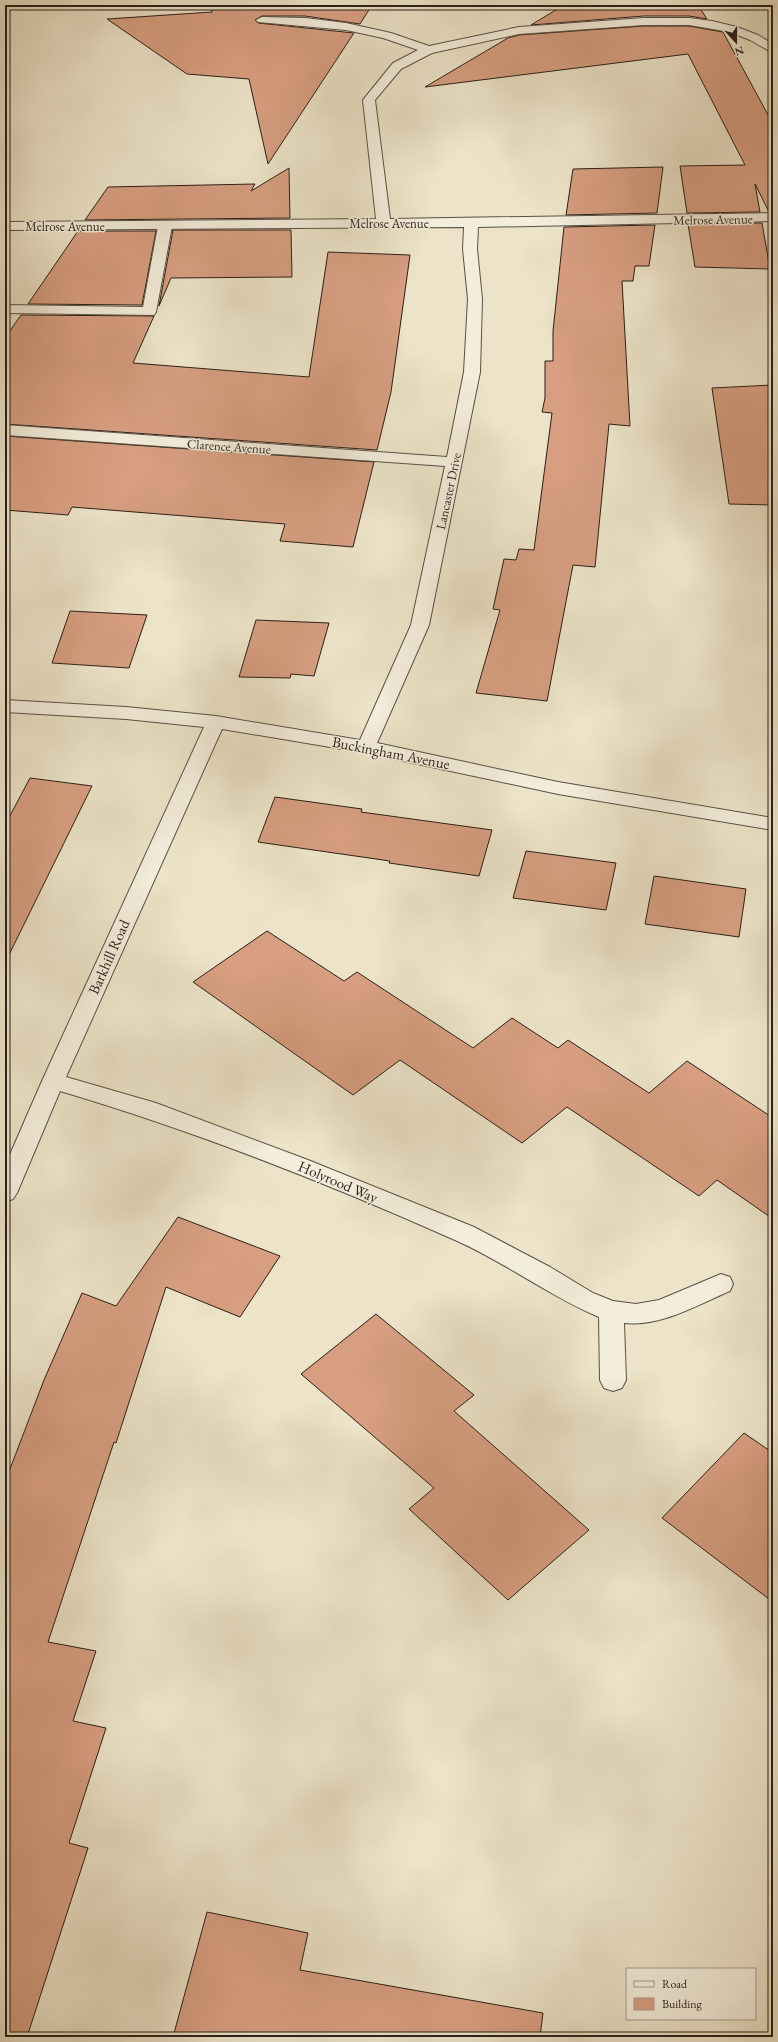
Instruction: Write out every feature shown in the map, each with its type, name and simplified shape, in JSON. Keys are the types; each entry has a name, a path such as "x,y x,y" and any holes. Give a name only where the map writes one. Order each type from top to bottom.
{"street":[{"path":"262,20 285,26 319,22 367,29 390,35 428,50"},
{"path":"382,222 369,100 397,66 428,50 510,32 652,21 689,21 731,28 760,39 773,49"},
{"name":"Melrose Avenue","path":"5,226 165,226 382,222 471,223 773,218"},
{"name":"Lancaster Drive","path":"366,747 420,625 472,372 475,299 470,249 471,223"},
{"path":"5,309 149,312 165,226"},
{"name":"Clarence Avenue","path":"5,430 453,462"},
{"name":"Buckingham Avenue","path":"5,706 126,713 216,722 366,747 558,788 773,824"},
{"name":"Barkhill Road","path":"5,1193 53,1081 216,722"},
{"name":"Holyrood Way","path":"53,1081 148,1109 300,1166 465,1234 541,1274 584,1300 611,1311 636,1314 662,1309 721,1284"},
{"path":"611,1311 613,1380"}],"building":[{"path":"210,5 372,5 360,24 305,16 262,16 255,20 258,23 354,33 268,164 249,79 187,74 107,19 212,12"},
{"path":"564,5 698,5 707,19 689,16 644,16 531,25"},
{"path":"644,26 689,26 723,32 773,124 773,212 769,212 755,184 760,212 687,213 680,166 745,165 688,54 425,87 508,38 519,35"},
{"path":"663,167 657,213 566,215 573,169"},
{"path":"289,168 290,218 85,220 108,187 255,184 251,191"},
{"path":"762,223 770,269 695,267 688,224"},
{"path":"655,225 649,266 635,266 633,281 622,281 630,426 609,424 595,567 573,565 547,701 476,693 500,610 493,609 504,559 516,560 519,549 534,550 552,413 542,412 545,398 545,361 553,361 553,331 564,227"},
{"path":"173,230 291,230 292,277 171,278 159,306"},
{"path":"78,231 156,231 142,305 28,304"},
{"path":"328,252 410,255 391,392 377,450 5,424 5,338 21,315 154,316 133,363 309,377"},
{"path":"773,385 773,505 729,504 712,388"},
{"path":"5,436 374,462 353,547 280,541 285,524 72,507 68,515 5,510"},
{"path":"70,611 147,615 129,668 52,663"},
{"path":"256,620 329,623 314,676 291,674 290,678 239,677"},
{"path":"30,778 92,786 5,963 5,825"},
{"path":"275,797 362,809 361,812 492,830 479,876 389,863 390,861 258,842"},
{"path":"526,851 616,863 606,910 513,898"},
{"path":"654,876 746,889 739,937 645,924"},
{"path":"267,931 344,981 357,972 473,1048 512,1018 558,1048 568,1040 649,1093 687,1061 773,1118 773,1219 717,1180 699,1196 567,1107 522,1143 400,1060 353,1095 193,982"},
{"path":"178,1217 280,1256 240,1317 166,1287 116,1443 114,1442 48,1642 96,1651 73,1721 106,1728 69,1843 88,1848 27,2037 5,2037 5,1482 44,1380 82,1293 116,1306"},
{"path":"376,1314 474,1395 454,1411 589,1530 508,1600 409,1509 434,1488 301,1374"},
{"path":"744,1433 773,1453 773,1602 662,1518"},
{"path":"207,1912 308,1933 300,1970 543,2013 540,2037 173,2037"}]}
